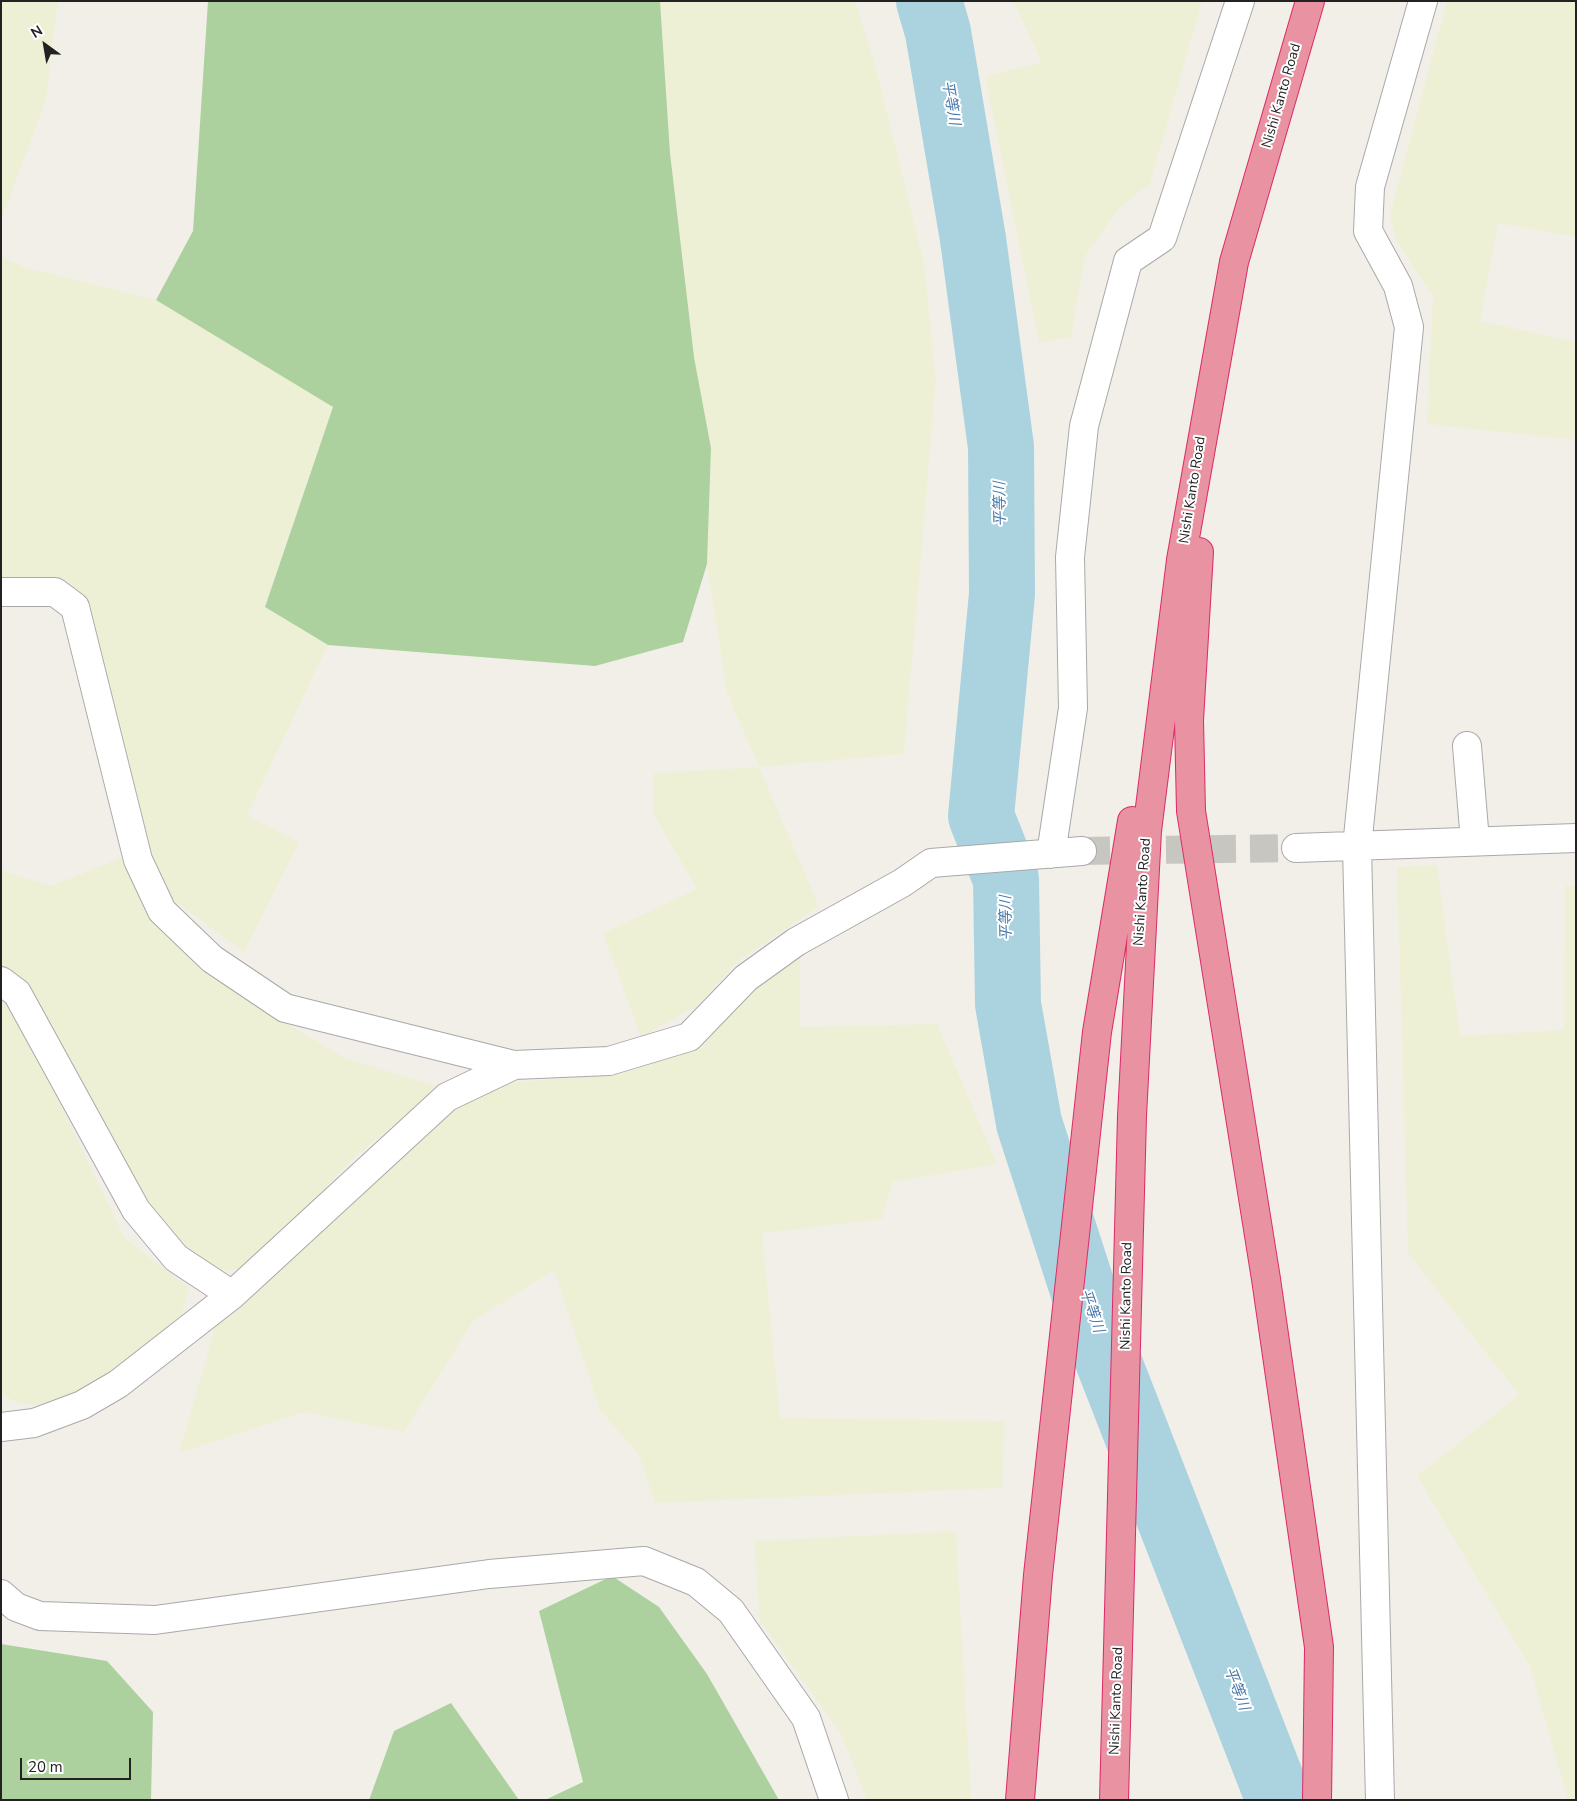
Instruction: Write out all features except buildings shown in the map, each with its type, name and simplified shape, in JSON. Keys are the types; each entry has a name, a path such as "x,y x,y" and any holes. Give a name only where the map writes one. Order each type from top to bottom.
{"highway":[{"name":"Nishi Kanto Road","path":"1114,1800 1132,1116 1147,831 1162,699 1181,560 1207,403 1234,262 1310,1"},
{"path":"1207,403 1189,720 1191,811 1268,1289 1319,1647 1317,1800"},
{"path":"1020,1800 1038,1575 1097,1032 1132,818 1162,699"}],"street":[{"path":"1052,854 1073,708 1070,557 1084,426 1128,261 1162,238 1240,1"},
{"path":"1380,1800 1357,847 1409,327 1398,286 1368,231 1370,187 1423,1"},
{"path":"1,592 55,592 75,607 138,860 162,911 212,959 284,1008 514,1065 609,1061 689,1037 746,978 796,942 902,883 931,863 1082,851"},
{"path":"1467,746 1476,841"},
{"path":"1296,848 1576,838"},
{"path":"1,981 17,993 136,1210 176,1258 232,1295"},
{"path":"1,1428 34,1423 82,1405 118,1384 232,1295 447,1097 514,1065"},
{"path":"1,1594 16,1607 40,1616 155,1620 489,1574 644,1561 696,1582 731,1612 806,1718 834,1800"}],"green space":[{"path":"1,1 58,1 46,100 1,221"},
{"path":"208,1 660,1 670,153 694,357 711,448 707,564 683,642 595,666 328,645 265,607 333,407 156,300 193,231"},
{"path":"660,1 855,1 875,64 924,263 936,381 904,754 759,767 727,693 707,564 711,448 694,357 670,153"},
{"path":"1013,1 1202,1 1150,184 1119,208 1085,256 1071,337 1039,343 985,76 1042,62"},
{"path":"1447,1 1576,1 1576,237 1498,223 1480,321 1576,342 1576,440 1427,424 1433,296 1396,240 1390,215"},
{"path":"1,257 27,268 156,300 333,407 265,606 328,645 247,815 299,842 244,952 168,896 144,856 100,645 87,602 58,579 1,585"},
{"path":"759,767 819,906 737,962 698,1005 641,1037 603,933 697,889 654,815 654,773"},
{"path":"125,856 152,921 257,1006 345,1058 439,1087 355,1157 248,1268 215,1272 169,1234 119,1159 41,1010 8,969 1,966 1,870 51,886"},
{"path":"1437,865 1460,1036 1564,1030 1565,886 1576,886 1576,1800 1568,1800 1530,1667 1417,1476 1519,1395 1408,1253 1397,867"},
{"path":"800,951 800,1027 937,1024 997,1164 892,1182 882,1219 762,1233 780,1418 1005,1421 1002,1488 655,1503 639,1455 600,1410 554,1270 473,1321 404,1432 304,1412 179,1453 218,1317 449,1107 495,1084 624,1073 700,1048 768,971"},
{"path":"1,998 15,1008 124,1237 189,1288 181,1317 86,1389 51,1405 20,1404 1,1394"},
{"path":"956,1531 971,1800 867,1800 841,1734 760,1621 754,1541"},
{"path":"612,1576 659,1607 707,1674 779,1800 545,1800 583,1782 539,1611"},
{"path":"1,1644 107,1661 153,1712 151,1800 1,1800"},
{"path":"451,1703 519,1800 369,1800 394,1731"}],"waterway":[{"name":"平等川","path":"929,1 938,32 973,239 1001,447 1002,594 981,816 1006,879 1008,1004 1029,1123 1095,1327 1279,1800"}],"tunnel":[{"path":"1082,851 1296,848"}]}
